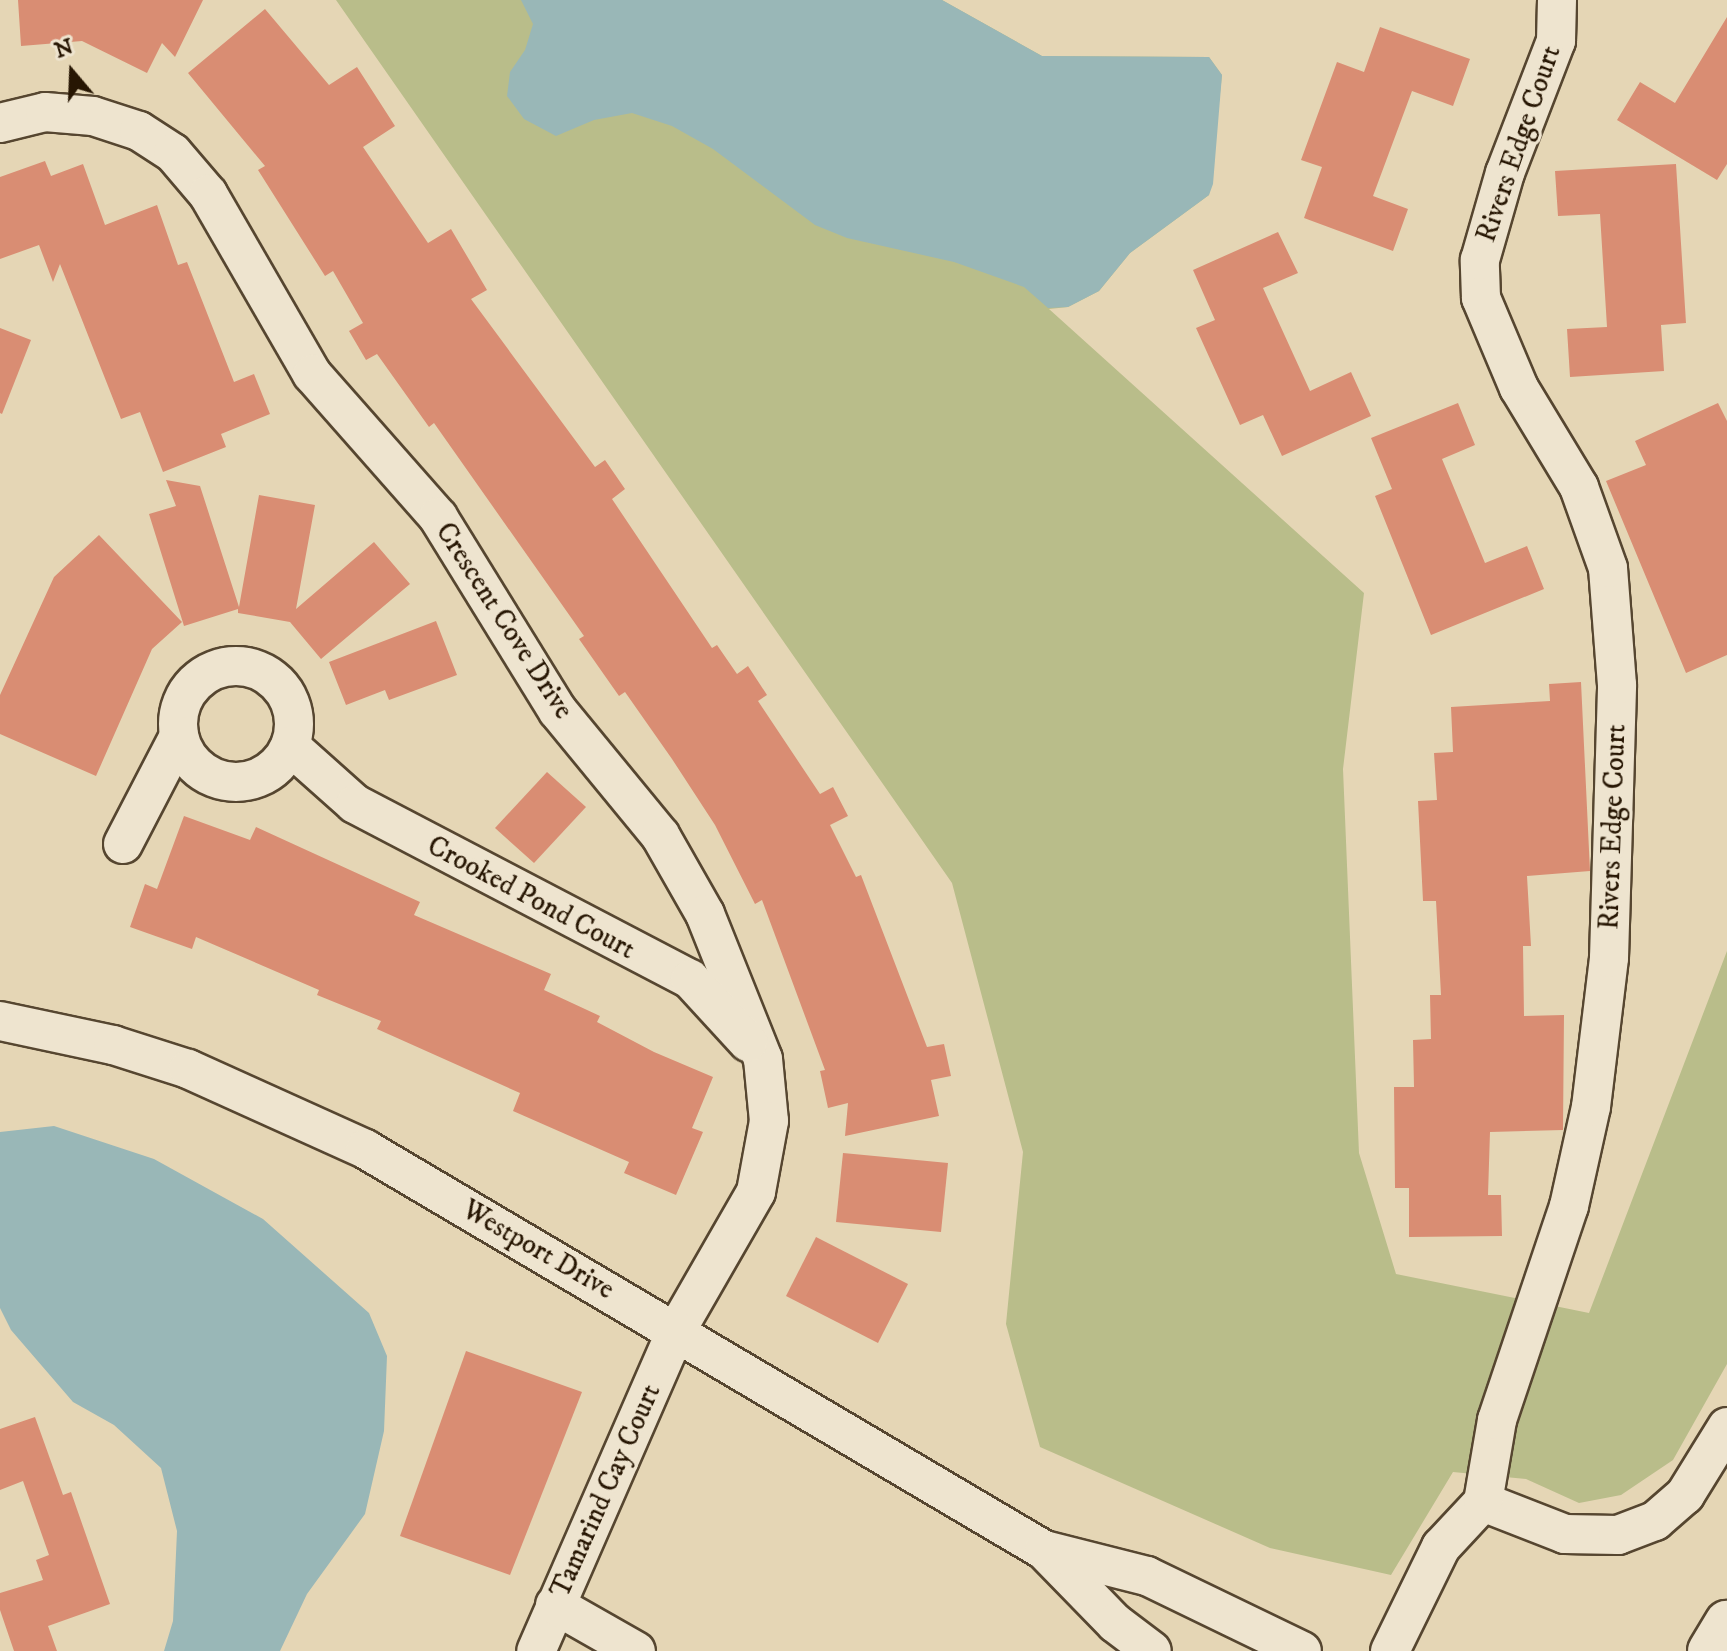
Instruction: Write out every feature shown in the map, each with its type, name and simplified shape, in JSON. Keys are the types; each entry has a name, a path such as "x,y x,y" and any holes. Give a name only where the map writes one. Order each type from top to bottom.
{"main road":[{"path":"1710,1651 1727,1623"}],"street":[{"name":"Rivers Edge Court","path":"1483,1502 1497,1420 1569,1206 1591,1107 1615,856 1617,685 1608,568 1579,487 1519,388 1481,298 1480,260 1505,173 1556,41 1557,0"},
{"name":"Crescent Cove Drive","path":"0,123 45,112 93,116 139,131 173,153 208,194 312,374 438,517 558,711 660,835 705,914 763,1059 769,1121 756,1192 676,1331"},
{"path":"123,844 179,736 184,697 213,671 232,666 269,676 284,690 292,708 290,746 266,774 231,782 197,767 179,736"},
{"name":"Crooked Pond Court","path":"290,746 355,804 690,979 763,1059"},
{"name":"Westport Drive","path":"0,1021 113,1045 274,1104 365,1149 1044,1550 1115,1623 1152,1651"},
{"name":"Tamarind Cay Court","path":"536,1651 676,1331"},
{"path":"1390,1651 1441,1547 1483,1502 1565,1534 1618,1535 1655,1521 1685,1495 1727,1427"},
{"name":"Westport Drive","path":"1044,1550 1147,1576 1302,1651"},
{"path":"555,1605 636,1651"}],"green space":[{"path":"336,0 942,0 1042,56 1209,57 1222,75 1209,195 1130,253 1099,291 1068,307 1049,309 1364,593 1343,769 1359,1153 1396,1274 1589,1313 1727,951 1727,1364 1673,1460 1621,1495 1579,1503 1526,1479 1453,1472 1391,1575 1270,1548 1040,1447 1006,1324 1023,1152 952,883"}],"water":[{"path":"521,0 942,0 1042,56 1209,57 1222,75 1213,184 1209,195 1130,253 1099,291 1068,307 1048,308 1024,287 954,262 847,238 815,225 713,149 672,126 632,113 594,120 556,136 524,119 507,96 510,72 525,50 533,24"},
{"path":"54,1126 154,1159 263,1219 369,1313 387,1356 384,1431 365,1514 307,1594 280,1651 164,1651 173,1621 177,1531 161,1468 114,1425 73,1402 11,1330 0,1308 0,1132"}],"building":[{"path":"18,0 203,0 175,57 162,43 147,73 82,41 21,46"},
{"path":"265,9 329,85 357,67 395,126 363,147 428,243 451,229 487,290 471,299 595,467 605,460 625,489 612,499 712,648 717,645 737,674 748,666 767,695 758,701 820,794 833,787 848,816 830,825 856,877 861,875 927,1047 944,1044 951,1076 931,1080 939,1116 845,1136 848,1103 828,1108 820,1071 825,1070 762,900 755,904 715,825 672,759 625,692 619,696 579,639 584,636 434,423 429,427 377,354 366,360 349,331 363,323 333,271 325,276 258,170 265,166 188,73"},
{"path":"1727,17 1727,164 1717,180 1617,120 1640,82 1675,103"},
{"path":"1380,27 1470,59 1453,106 1412,91 1373,196 1408,209 1393,251 1304,218 1322,167 1301,160 1337,62 1364,72"},
{"path":"45,161 51,176 83,164 105,225 157,205 178,265 187,262 234,382 254,374 270,414 221,434 226,447 163,472 140,412 121,419 60,264 53,282 39,245 0,259 0,177"},
{"path":"1676,164 1686,323 1661,325 1664,371 1570,377 1567,329 1607,327 1600,214 1558,216 1555,171"},
{"path":"1278,232 1298,273 1263,288 1310,391 1351,372 1371,416 1282,456 1263,415 1240,425 1196,328 1215,320 1193,270"},
{"path":"0,328 31,340 2,414 0,413"},
{"path":"1458,403 1475,445 1442,459 1485,563 1527,546 1544,589 1431,635 1375,496 1392,489 1371,438"},
{"path":"1718,403 1727,421 1727,655 1686,673 1606,481 1646,465 1635,441"},
{"path":"166,480 200,486 239,607 259,495 315,505 296,609 374,542 410,584 321,659 290,622 238,613 238,609 184,626 149,514 176,506"},
{"path":"99,535 182,622 152,649 96,776 0,734 0,695 54,577"},
{"path":"436,621 457,675 389,700 385,690 346,705 329,662"},
{"path":"1581,682 1590,871 1527,876 1531,946 1523,946 1524,1016 1564,1015 1563,1130 1490,1132 1488,1195 1501,1195 1502,1236 1409,1237 1409,1188 1395,1188 1394,1087 1414,1087 1413,1040 1431,1039 1430,995 1441,995 1436,901 1423,901 1418,801 1437,800 1434,753 1453,752 1451,707 1550,701 1549,684"},
{"path":"547,772 586,807 534,863 495,828"},
{"path":"184,816 250,840 256,827 420,902 414,915 551,974 544,990 600,1016 597,1022 654,1052 713,1077 692,1128 703,1132 676,1195 624,1173 629,1162 513,1111 520,1093 377,1029 381,1021 317,995 319,990 196,937 192,949 130,927 145,884 157,889"},
{"path":"843,1153 948,1163 941,1232 836,1222"},
{"path":"816,1237 908,1284 878,1343 786,1296"},
{"path":"466,1351 582,1392 510,1575 400,1536"},
{"path":"35,1417 63,1495 71,1492 110,1604 48,1626 57,1651 14,1651 0,1610 0,1593 43,1580 36,1560 49,1555 23,1481 0,1490 0,1429"}]}
